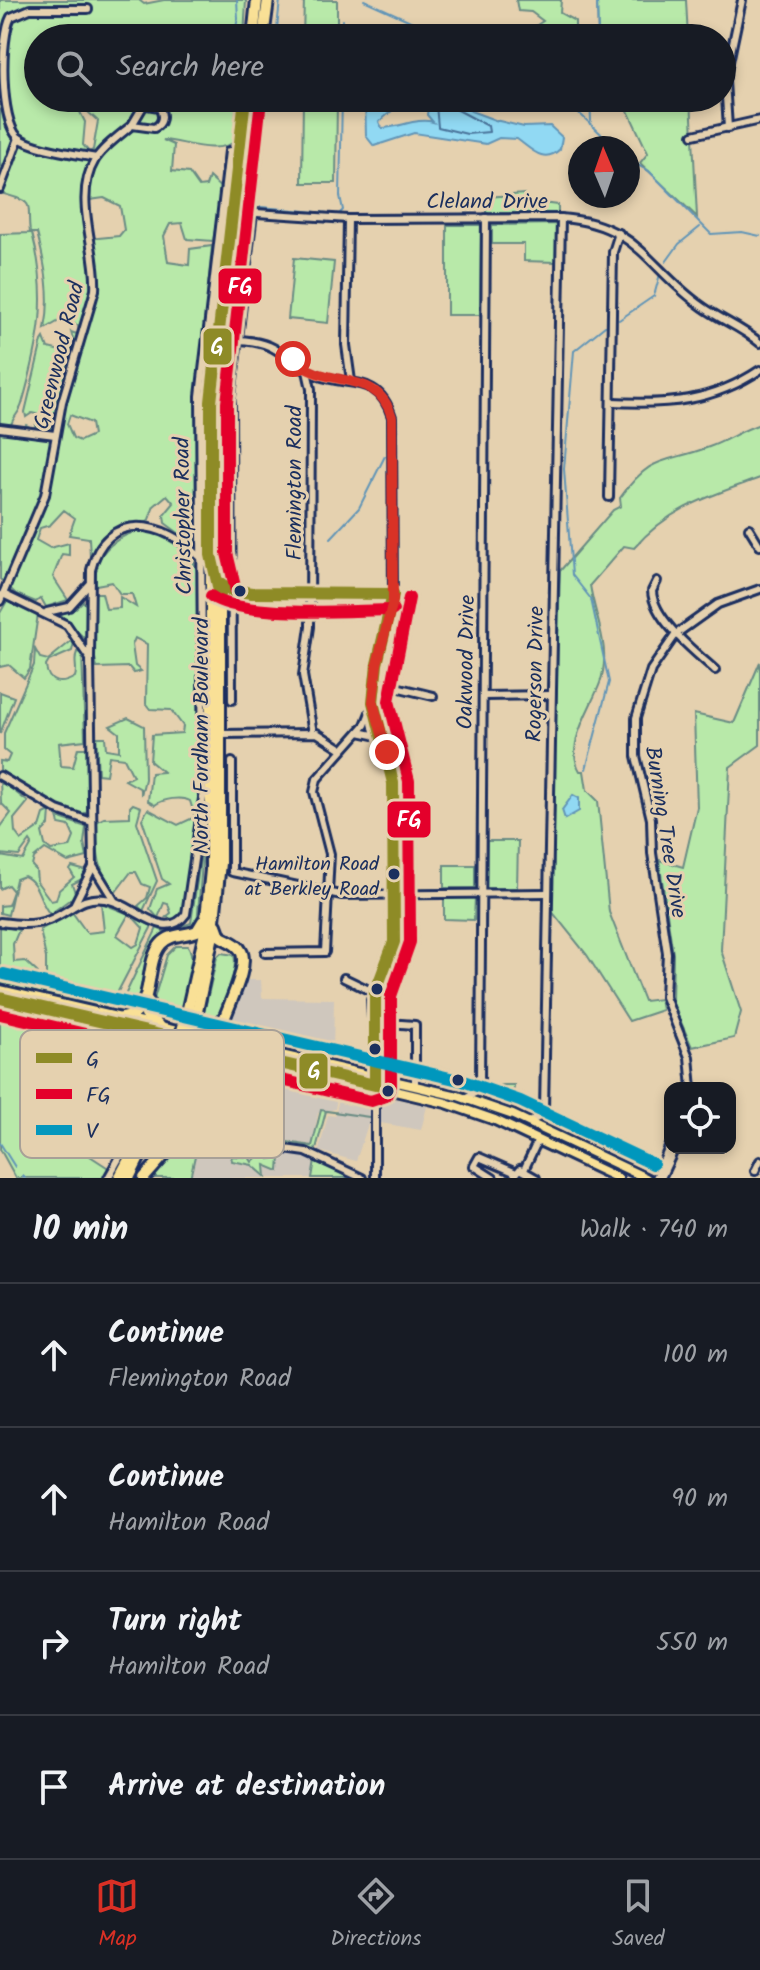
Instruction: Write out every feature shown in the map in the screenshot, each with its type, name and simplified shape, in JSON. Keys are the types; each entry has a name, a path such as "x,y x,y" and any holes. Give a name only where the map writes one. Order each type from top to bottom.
{"highway":[{"path":"254,24 257,0"},
{"path":"265,24 268,0"},
{"name":"North Fordham Boulevard","path":"187,1030 205,954 221,836 221,379 244,112"},
{"name":"North Fordham Boulevard","path":"211,914 211,686 219,592 205,556 210,440 215,350 253,112"},
{"path":"210,440 215,443 219,460"},
{"path":"211,686 215,691 216,730 221,734"},
{"path":"124,1030 118,1021 141,1010 156,954 163,942 175,935 197,931 211,914"},
{"path":"211,914 218,935 238,947 243,956 223,1030"},
{"path":"156,1029 146,1010 161,952 169,943 183,938 194,941 205,954 216,946 226,944 238,952 240,964 215,1030"},
{"path":"119,1178 130,1158"},
{"path":"129,1178 139,1158"},
{"path":"144,1178 162,1158"}],"main road":[{"path":"0,990 118,1021"},
{"path":"0,998 160,1030"},
{"path":"284,1058 375,1080 461,1107 618,1178"},
{"path":"375,1080 415,1085 464,1098 529,1122 646,1178"},
{"path":"542,1141 569,1141"}],"street":[{"path":"736,29 742,0"},
{"path":"88,9 30,9 11,17 2,44 4,107 9,125 19,138 96,158 132,125 140,112"},
{"path":"132,125 154,128 160,124 162,112"},
{"path":"727,112 728,128"},
{"path":"693,135 760,120"},
{"path":"0,189 19,138"},
{"name":"Christopher Road","path":"114,900 164,926 176,925 186,914 202,819 219,592 205,556 200,396 237,212 229,151"},
{"name":"Greenwood Road","path":"1,596 45,495 55,435 95,290 95,254 87,210 89,180 96,158"},
{"path":"232,700 231,617 219,592 231,397 238,340 237,212"},
{"name":"Cleland Drive","path":"237,212 348,219 561,218 591,222 619,233 702,307 760,343"},
{"name":"Oakwood Drive","path":"464,1098 473,1095 480,1085 486,218"},
{"name":"Rogerson Drive","path":"529,1122 537,1120 544,1110 561,218"},
{"path":"265,953 325,952 329,845 315,806 314,792 317,779 369,718 393,594 392,417 378,393 351,381 346,345 348,219"},
{"path":"609,497 613,245 619,233"},
{"name":"Flemington Road","path":"238,340 282,350 307,371 323,377 351,381"},
{"path":"611,402 691,401 722,392 760,370"},
{"name":"Flemington Road","path":"307,371 311,389 310,634 303,683 313,733"},
{"name":"Flemington Road","path":"311,389 323,377"},
{"path":"0,428 55,435"},
{"path":"75,903 93,866 90,584 94,559 101,547 120,532 145,526 173,533 205,556"},
{"path":"749,528 760,546"},
{"path":"657,581 652,598 676,634 715,670"},
{"path":"47,612 69,607 90,584"},
{"name":"Burning Tree Drive","path":"691,1082 689,1057 665,997 667,953 652,853 651,819 639,775 634,738 642,689 676,634 718,604 760,589"},
{"path":"219,592 393,594"},
{"path":"1,596 47,612 73,631 90,659"},
{"path":"375,682 433,696"},
{"path":"483,696 551,695"},
{"path":"373,702 393,783 394,892 393,949 375,993 375,1178"},
{"path":"359,732 383,737"},
{"path":"221,734 313,733 326,736 342,749"},
{"path":"232,762 232,872 326,893 547,893"},
{"path":"0,776 57,810 92,822"},
{"path":"93,866 114,900"},
{"path":"0,922 26,924 47,920 75,903 91,898 114,900"},
{"path":"344,978 375,993"},
{"path":"374,1022 415,1025 415,1085"},
{"path":"493,1178 474,1166 479,1157 513,1175 524,1170 542,1141"},
{"path":"284,1149 306,1152 362,1178"},
{"path":"658,1178 669,1154"},
{"path":"108,1178 119,1158"},
{"path":"755,1171 760,1161"},
{"path":"524,1170 536,1178"}],"shaded area":[{"path":"243,980 261,980 262,998 334,999 333,1058 284,1046 284,1030 235,1030 233,1004"},
{"path":"284,1075 339,1088 335,1109 318,1113 312,1145 284,1140"},
{"path":"342,1086 427,1106 421,1130 369,1121 356,1161 319,1151 328,1115 335,1116"},
{"path":"284,1141 314,1149 313,1178 182,1178 186,1158 284,1158"}],"green space":[{"path":"0,0 139,0 144,4 164,0 246,0 245,24 24,24 24,112 80,112 85,122 83,145 89,152 93,150 98,121 88,112 237,112 234,142 226,146 208,147 163,140 174,145 172,171 189,173 199,187 206,186 209,177 222,189 213,241 187,239 182,223 170,224 164,236 168,262 189,265 190,249 212,246 197,401 197,540 192,543 165,523 164,515 174,503 167,495 154,506 148,522 115,532 90,556 89,538 69,535 75,518 64,510 50,525 40,528 36,540 50,548 69,543 69,555 62,554 53,577 68,600 46,607 41,598 36,602 16,594 0,579 0,234 30,233 28,205 0,193","holes":["104,198 120,206 124,230 119,236 88,239 85,222 90,200","32,233 37,233 47,280 45,329 59,321 78,325 79,330 77,334 71,332 75,346 69,348 66,345 60,351 48,348 44,338 42,341 25,412 26,417 32,413 40,415 34,429 26,425 22,429 11,425 22,404 34,360 40,319 40,278","70,415 91,423 93,435 80,441 73,438 67,424"]},
{"path":"304,0 337,0 337,24 303,24"},
{"path":"516,0 561,0 560,13 575,21 575,24 538,24 543,21 531,12 518,11"},
{"path":"597,0 686,0 687,24 598,24"},
{"path":"303,112 337,112 336,183 302,183"},
{"path":"629,112 692,112 697,217 640,163 648,153"},
{"path":"524,194 524,201 558,205 558,213 486,213 487,197"},
{"path":"557,224 556,262 524,261 524,244 492,244 492,225"},
{"path":"447,225 481,225 480,315 447,315"},
{"path":"294,258 334,262 328,323 288,319"},
{"path":"760,424 760,478 692,504 662,522 634,548 624,546 590,585 604,658 600,683 577,738 576,761 580,771 584,771 587,790 598,801 609,912 644,1001 660,999 662,1010 629,1021 587,955 550,909 560,571 613,510 621,506 620,498 641,473 660,462 709,447"},
{"path":"150,530 189,552 198,572 199,804 182,916 176,920 166,917 171,913 168,904 164,903 158,918 150,909 157,889 169,884 162,879 142,819 148,809 178,825 195,817 190,801 186,799 172,799 155,805 148,801 151,773 163,772 150,761 152,735 182,733 183,726 171,710 150,709 146,704 147,644 135,638 132,645 135,666 141,671 134,673 129,667 97,668 95,658 95,593 102,593 106,609 120,608 120,597 136,607 132,594 120,594 112,582 96,585 98,563 119,539"},
{"path":"7,601 38,614 30,669 24,678 9,665 0,667 0,613"},
{"path":"83,601 86,605 86,640 60,614 75,609"},
{"path":"75,638 72,651 49,661 46,666 50,677 56,682 70,680 75,677 77,652 82,653 85,740 59,743 61,766 73,767 78,748 87,748 87,811 82,816 45,800 0,770 0,761 7,762 10,755 4,750 4,733 34,665 35,649 40,658 48,660"},
{"path":"760,662 760,745 730,767 721,950 741,1012 734,1038 692,1047 672,1002 673,954 659,860 683,867 697,807 694,714 734,723"},
{"path":"0,692 14,697 0,734"},
{"path":"128,718 144,726 145,779 141,795 141,789 125,780 133,776 124,758 109,756 106,775 98,774 96,737 105,737 106,749 119,751 119,733 110,726"},
{"path":"0,780 28,802 14,819 15,832 21,840 40,827 44,814 50,811 49,825 42,832 45,845 51,850 70,847 74,837 69,826 59,824 57,817 86,827 84,843 87,857 68,862 45,849 34,858 32,866 36,870 37,882 51,901 56,900 59,890 74,877 70,870 72,867 86,871 82,879 72,884 76,895 50,914 33,883 24,876 16,879 8,915 0,913 0,906 8,905 13,891 8,885 0,889 0,856 23,860 32,844 30,841 19,856 0,854 0,828 11,813 1,803"},
{"path":"133,804 141,807 137,822 157,881 143,911 138,906 147,898 150,887 142,884 136,872 131,872 115,893 101,869 98,851 96,822 104,818 130,817"},
{"path":"205,825 197,925 157,942 148,958 140,994 132,1010 118,1010 157,928 165,932 191,923"},
{"path":"487,841 518,841 517,888 486,888"},
{"path":"444,865 475,865 475,888 444,888"},
{"path":"444,896 475,896 474,920 444,919"},
{"path":"101,903 129,914 117,935 133,947 138,944 143,928 133,917 152,926 113,1001 106,1007 0,985 0,926 19,930 13,944 14,962 25,961 38,973 39,984 46,988 46,958 40,930 72,912 87,933 104,931"},
{"path":"176,946 188,946 192,962 186,995 173,1019 154,1015 151,1009 167,955"},
{"path":"221,953 234,955 234,972 223,1005 206,1026 202,1021 217,957"},
{"path":"0,1004 100,1030 20,1030 20,1158 93,1158 113,1171 108,1178 16,1178 0,1149"},
{"path":"485,1085 514,1085 513,1108 485,1094"},
{"path":"514,1109 539,1109 538,1121"},
{"path":"321,1110 369,1117 326,1111 316,1149 284,1145 284,1141 312,1146"},
{"path":"169,1158 195,1158 190,1178 151,1178"},
{"path":"231,1158 250,1158 252,1162 256,1158 280,1158 279,1171 265,1165 266,1177 252,1165 232,1161"},
{"path":"315,1160 350,1178 312,1178"}],"water":[{"path":"365,112 390,112 379,122 382,128 433,122 427,112 474,112 524,127 550,126 562,137 560,149 548,156 538,154 517,139 499,138 486,144 414,133 374,146 366,136"},
{"path":"573,795 579,798 579,811 565,819 562,810"}],"waterway":[{"path":"237,0 237,24"},
{"path":"277,24 280,0"},
{"path":"364,0 417,24"},
{"path":"597,0 598,24"},
{"path":"256,205 266,112"},
{"path":"261,207 339,214 343,210 340,196 342,112"},
{"path":"578,112 603,136"},
{"path":"591,112 591,121"},
{"path":"640,166 649,171 711,234 742,232 760,236"},
{"path":"666,262 679,244 700,227"},
{"path":"619,320 654,296 660,274"},
{"path":"586,769 609,682 591,599 572,575 564,469 574,351 605,326"},
{"path":"331,538 359,508 385,456"},
{"path":"0,1143 15,1167"}],"transit line":[{"name":"G","path":"220,595 211,555 211,402 243,112"},
{"name":"FG","path":"236,591 227,553 227,403 260,112"},
{"name":"G","path":"220,583 230,590 252,593 393,594"},
{"name":"G","path":"284,1064 375,1085 375,993 394,942 393,783 373,702 377,664 393,594"},
{"name":"FG","path":"211,596 226,603 271,611 393,610"},
{"name":"FG","path":"284,1081 371,1101 386,1096 391,1085 391,996 410,942 409,781 389,701 409,598"},
{"name":"V","path":"4,974 244,1030"},
{"name":"G","path":"0,998 138,1030"},
{"name":"FG","path":"0,1014 68,1030"},
{"name":"V","path":"284,1039 463,1081 520,1101 653,1164"}],"place":[{"name":"Hamilton Road at Berkley Road","path":"394,874"}],"route":[{"path":"293,359 316,375 366,384 384,398 392,417 393,601 379,653 373,702 387,752"}]}
